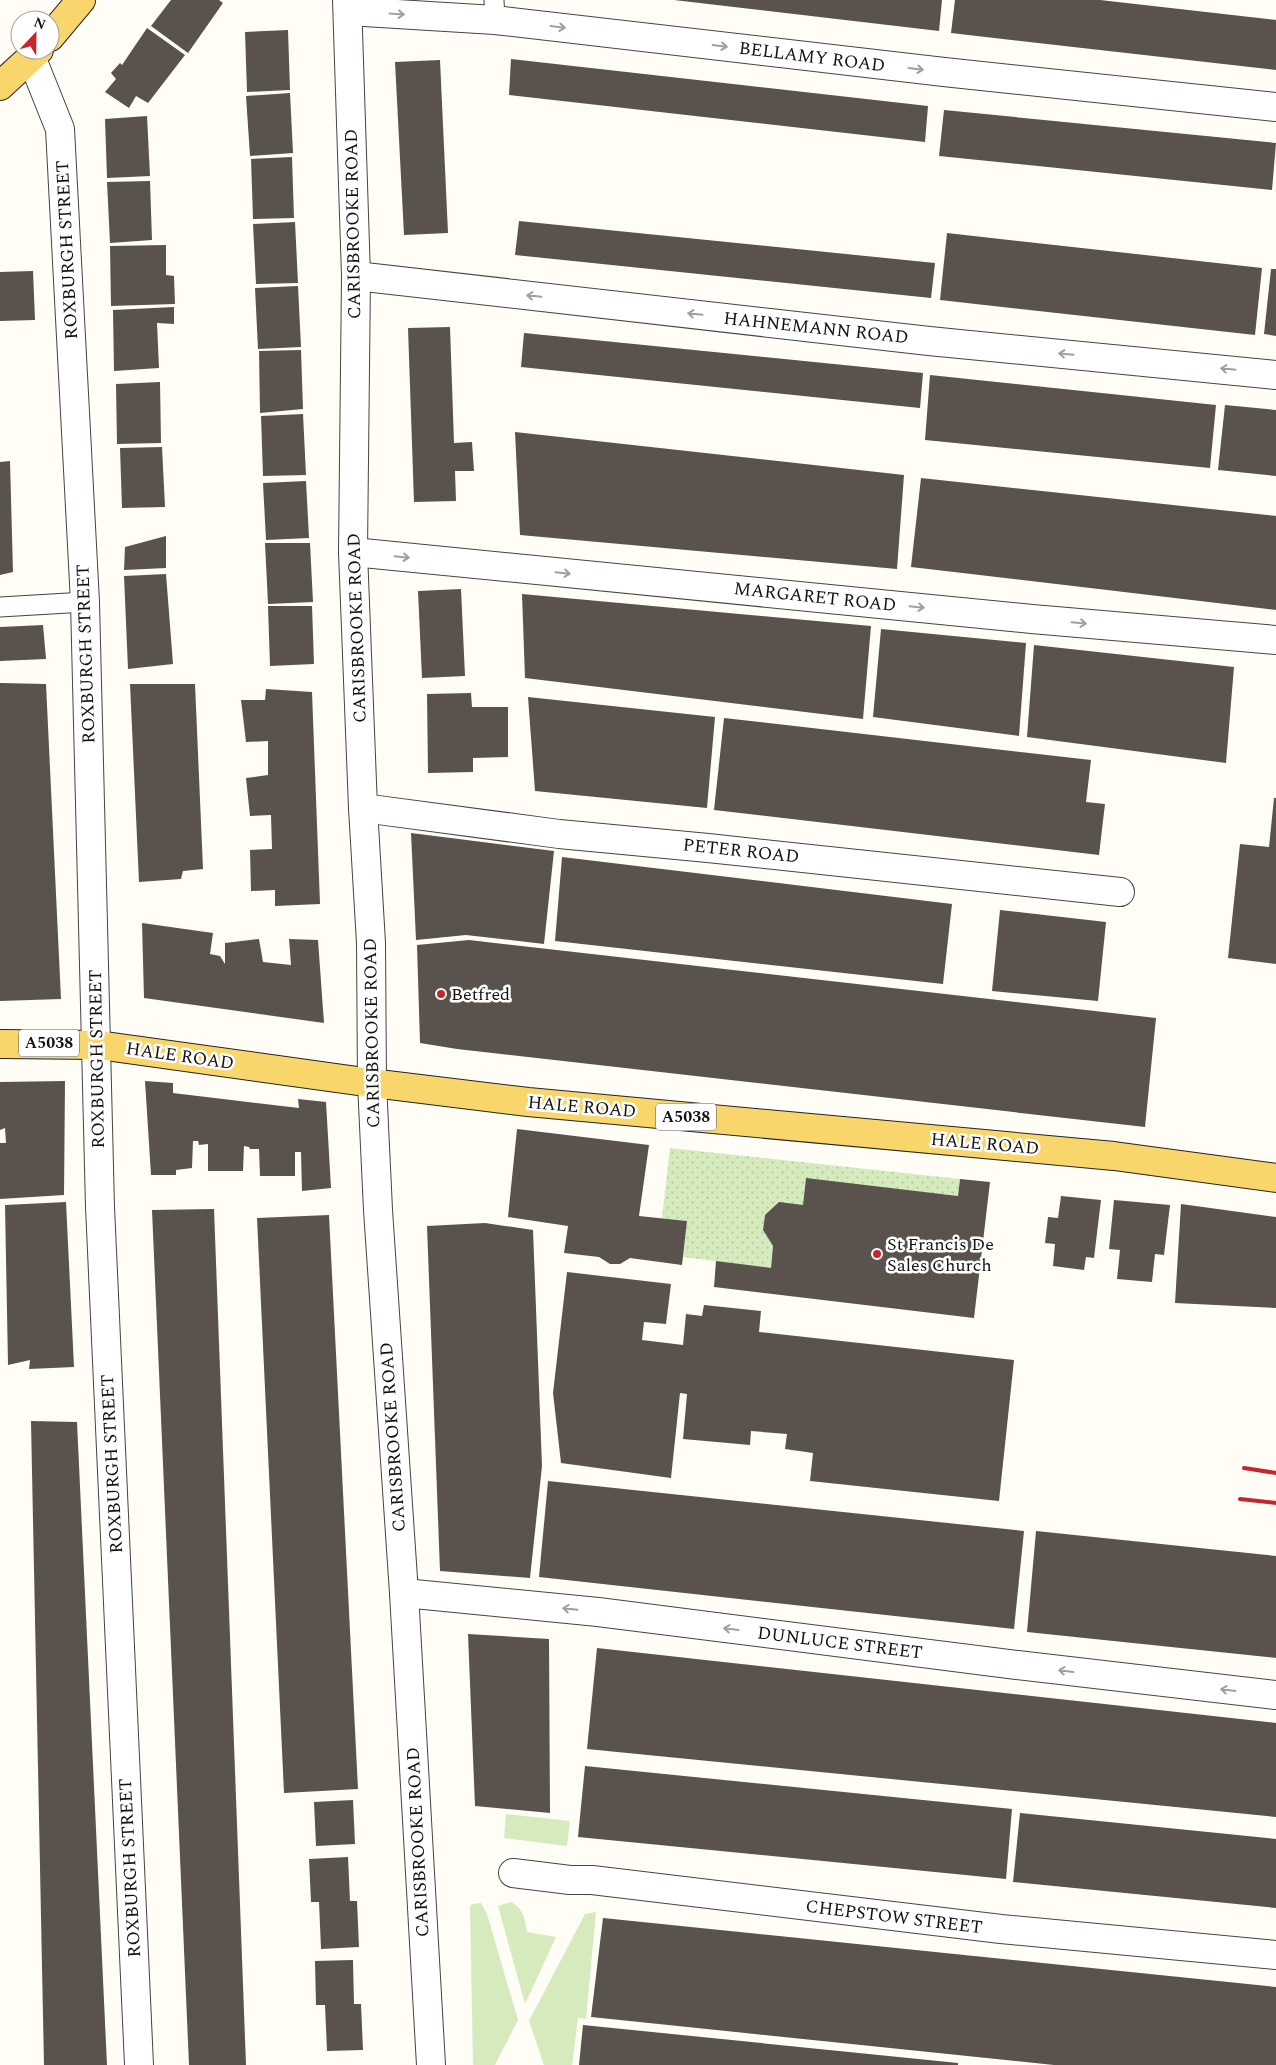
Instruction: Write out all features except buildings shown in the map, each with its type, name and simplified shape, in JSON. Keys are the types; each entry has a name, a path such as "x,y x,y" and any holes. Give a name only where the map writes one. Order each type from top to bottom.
{"main road":[{"path":"60,25 81,0"},
{"path":"0,86 29,60"},
{"name":"A5038","path":"0,1044 98,1045"},
{"name":"HALE ROAD","path":"98,1045 372,1083 538,1103 1114,1156 1276,1178"}],"street":[{"name":"BELLAMY ROAD","path":"348,5 494,10 944,72 1276,107"},
{"name":"CARISBROOKE ROAD","path":"348,5 356,276 353,552 362,808 371,943 372,1083 378,1210 404,1593 431,2065"},
{"name":"ROXBURGH STREET","path":"38,60 60,129 85,602 98,1045 100,1207 139,2065"},
{"name":"HAHNEMANN ROAD","path":"356,276 929,341 1276,375"},
{"name":"MARGARET ROAD","path":"353,552 1032,619 1276,640"},
{"name":"PETER ROAD","path":"362,808 559,834 1120,892"},
{"name":"DUNLUCE STREET","path":"404,1593 607,1613 1017,1665 1276,1695"},
{"name":"CHEPSTOW STREET","path":"513,1873 1001,1929 1276,1955"}],"lane":[{"path":"0,608 85,602"}],"green space":[{"path":"670,1148 960,1179 958,1196 806,1179 803,1205 765,1215 763,1230 773,1246 771,1268 683,1257 687,1221 662,1218"},
{"path":"506,1814 570,1821 567,1846 504,1838"},
{"path":"511,1902 521,1911 527,1932 556,1937 525,2004 498,1906"},
{"path":"481,1903 487,1914 518,2020 495,2065 473,2065 470,1907 472,1904"},
{"path":"596,1912 586,2019 578,2018 572,2065 544,2065 529,2021 585,1914"}],"railway":[{"path":"1244,1468 1276,1473"},
{"path":"1240,1499 1276,1503"}],"place":[{"name":"Betfred","path":"441,994"},
{"name":"St Francis De Sales Church","path":"877,1254"}]}
